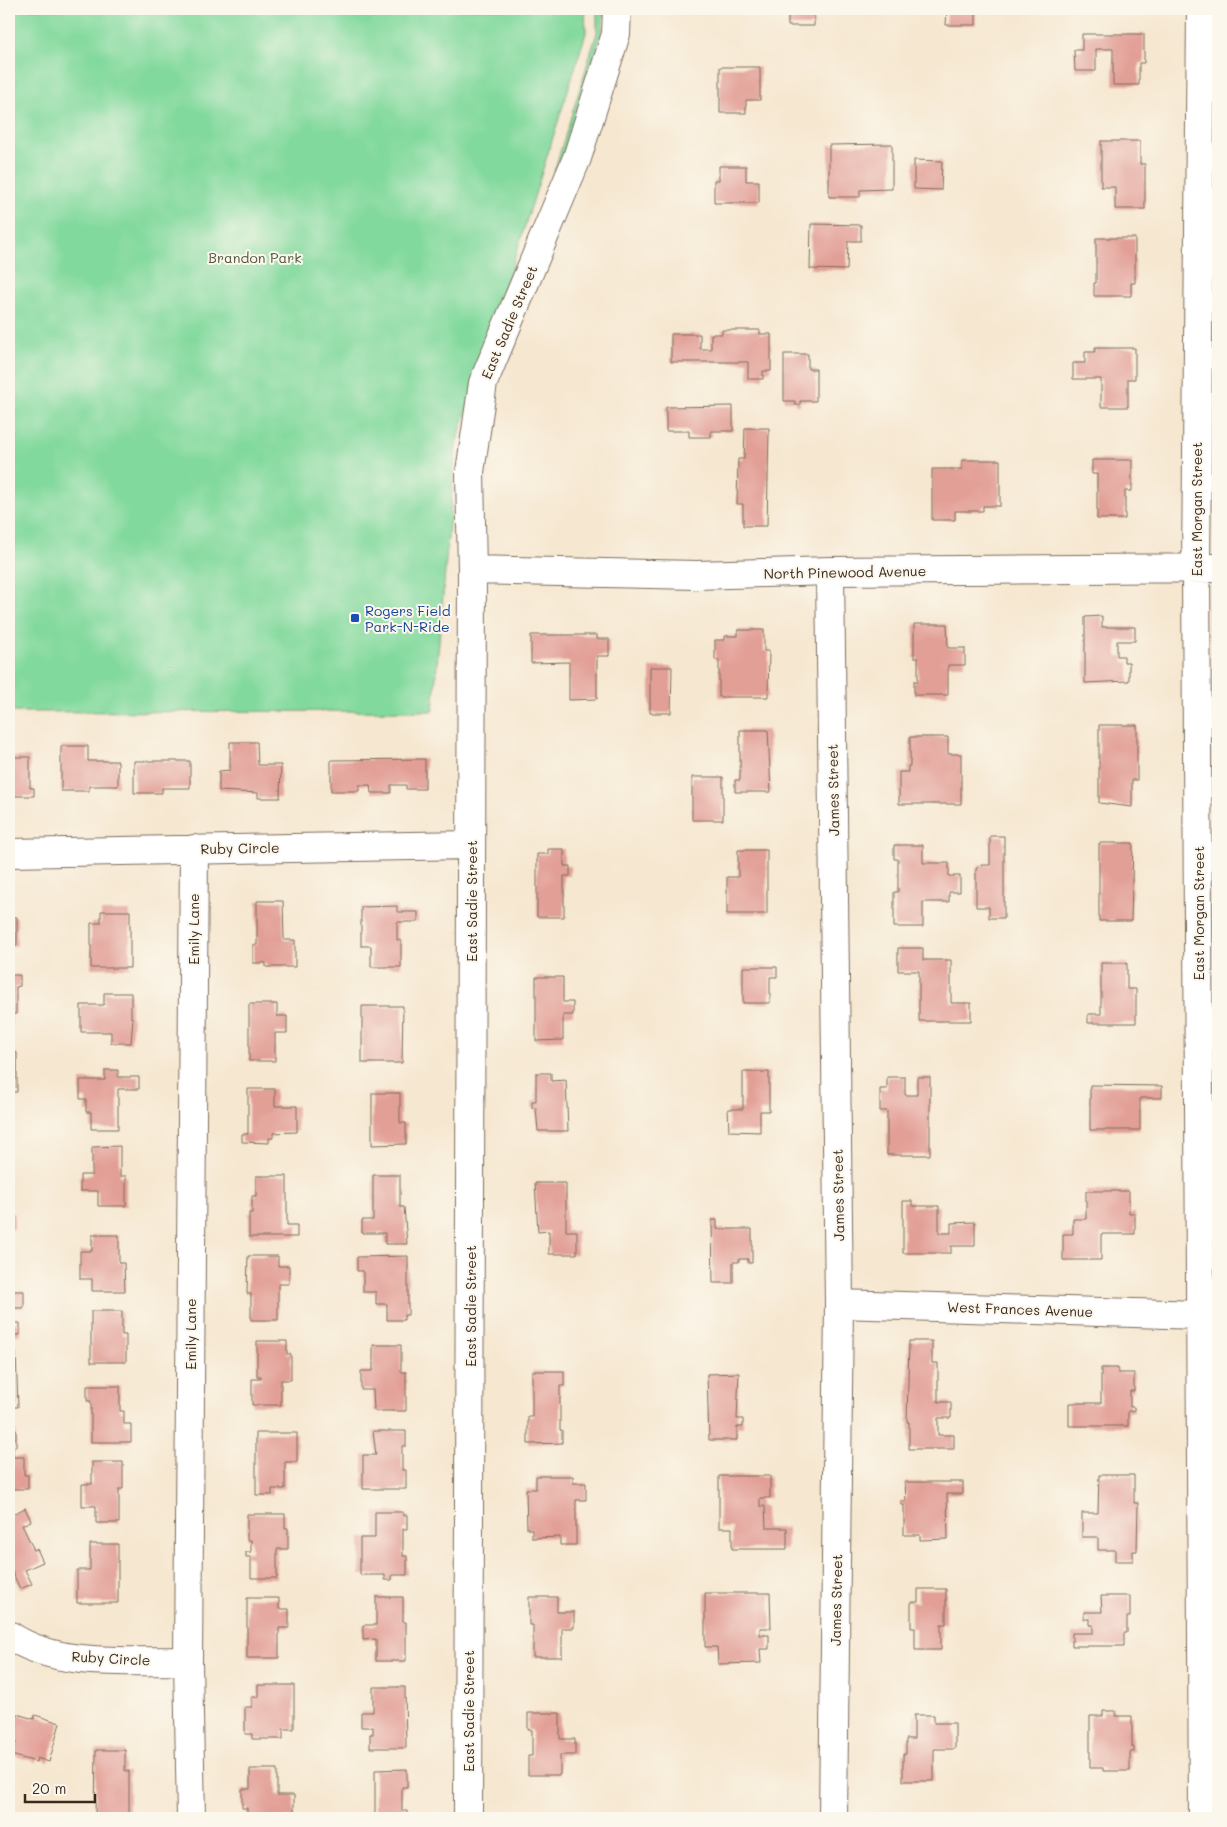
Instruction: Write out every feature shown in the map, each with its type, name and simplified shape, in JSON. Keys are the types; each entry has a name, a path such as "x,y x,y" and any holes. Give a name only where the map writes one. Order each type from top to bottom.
{"street":[{"name":"East Sadie Street","path":"468,1818 472,570 470,472 483,383 577,158 616,34 617,9"},
{"name":"East Morgan Street","path":"1201,9 1207,568 1200,1315 1203,1818"},
{"name":"North Pinewood Avenue","path":"472,570 697,574 1207,568"},
{"name":"James Street","path":"830,571 839,1304 833,1818"},
{"name":"Ruby Circle","path":"9,853 471,845"},
{"name":"Emily Lane","path":"191,1818 188,1661 194,849"},
{"name":"West Frances Avenue","path":"839,1304 1200,1315"},
{"name":"Ruby Circle","path":"9,1635 23,1645 75,1658 188,1661"}],"green space":[{"name":"Brandon Park","path":"9,9 585,9 586,33 456,444 433,711 9,712"},
{"path":"597,9 604,9 602,32 564,154 546,198 597,33"}],"building":[{"path":"686,9 716,9 716,11 686,11"},
{"path":"749,9 767,9 767,11 749,11"},
{"path":"788,9 814,9 814,26 788,26"},
{"path":"947,9 976,9 976,25 946,25"},
{"path":"1082,34 1144,34 1144,63 1139,63 1139,85 1113,85 1113,49 1096,49 1096,71 1075,71 1074,50 1082,50"},
{"path":"720,67 760,67 760,100 746,100 746,113 720,113"},
{"path":"1101,141 1140,141 1140,164 1145,164 1145,209 1115,209 1115,187 1101,187"},
{"path":"892,144 892,189 860,190 860,197 829,197 829,145"},
{"path":"914,160 942,161 941,190 914,189"},
{"path":"719,166 746,166 746,181 759,181 759,203 714,203 714,180 719,180"},
{"path":"811,224 861,225 861,241 848,241 847,270 810,269"},
{"path":"1096,238 1135,238 1135,283 1131,283 1131,296 1094,296 1094,283 1096,283"},
{"path":"722,330 760,330 760,334 771,334 771,371 763,371 763,379 748,379 748,362 671,362 671,334 700,334 700,349 711,349 711,334 722,334"},
{"path":"1095,348 1135,348 1135,379 1128,379 1128,407 1101,407 1101,379 1073,379 1073,363 1085,363 1085,352 1095,352"},
{"path":"784,354 808,354 808,369 816,369 816,401 800,401 800,405 795,405 795,401 784,401"},
{"path":"733,406 733,431 711,431 711,437 689,437 689,431 666,431 666,407"},
{"path":"745,428 769,428 767,526 743,526 743,504 737,504 738,459 744,459"},
{"path":"962,460 1000,460 1000,506 983,506 983,511 955,511 955,520 932,520 932,469 962,469"},
{"path":"1092,460 1132,460 1132,491 1125,491 1125,519 1097,519 1097,474 1092,474"},
{"path":"1102,616 1102,627 1135,627 1135,641 1117,641 1117,656 1124,656 1124,662 1129,662 1129,681 1085,683 1085,617"},
{"path":"914,624 947,624 948,648 965,648 965,665 948,665 948,695 914,695 914,681 918,681 918,658 914,658"},
{"path":"738,630 764,630 764,651 769,651 768,697 719,697 719,660 715,660 715,640 725,640 725,636 738,636"},
{"path":"531,635 597,635 597,639 609,639 609,656 597,656 597,699 569,700 569,662 531,663"},
{"path":"650,667 672,667 671,713 650,713"},
{"path":"1099,725 1137,725 1137,780 1132,780 1132,807 1099,803"},
{"path":"740,730 768,730 771,792 735,792 735,780 740,780"},
{"path":"910,737 948,737 948,754 961,754 961,804 899,804 899,772 908,772 908,766 910,766"},
{"path":"230,742 257,742 258,765 281,765 280,798 258,798 258,793 219,791 219,771 230,770"},
{"path":"61,746 88,746 88,761 118,761 118,786 89,786 89,791 61,791"},
{"path":"9,757 30,757 30,788 34,788 34,796 9,796"},
{"path":"425,759 425,789 406,789 406,785 391,785 391,793 371,793 370,785 359,785 359,791 331,791 331,760"},
{"path":"134,761 190,761 190,788 162,788 162,793 134,793"},
{"path":"692,777 723,777 723,820 692,820"},
{"path":"990,836 1004,836 1004,918 989,918 989,907 976,907 976,869 980,865 990,865"},
{"path":"1099,843 1133,843 1131,921 1099,921"},
{"path":"894,845 923,845 923,863 949,863 949,876 960,876 960,892 949,892 949,902 923,902 923,927 894,927 894,892 898,892 898,859 894,859"},
{"path":"548,849 564,849 564,866 570,866 570,876 564,876 564,917 537,917 537,854 548,854"},
{"path":"738,850 767,850 767,914 727,914 727,877 738,877"},
{"path":"257,901 283,901 284,940 295,940 295,967 266,967 266,963 253,963 253,945 257,945"},
{"path":"397,906 397,912 418,912 418,922 397,922 397,940 401,940 401,967 371,967 371,946 361,946 361,907"},
{"path":"101,911 130,911 130,968 91,968 91,923 101,923"},
{"path":"9,917 17,917 17,946 9,946"},
{"path":"898,948 923,948 923,960 951,960 951,1003 971,1003 971,1021 919,1021 919,971 898,971"},
{"path":"1101,963 1127,963 1127,989 1136,989 1136,1023 1088,1023 1088,1014 1101,1014"},
{"path":"743,967 777,967 777,977 770,977 770,1003 743,1003"},
{"path":"9,975 20,975 20,986 16,987 16,1014 12,1014 12,1028 9,1028"},
{"path":"536,977 563,977 563,1002 573,1002 573,1015 563,1015 563,1040 536,1041"},
{"path":"104,993 131,993 131,1018 133,1018 131,1043 111,1043 111,1032 81,1032 81,1005 104,1005"},
{"path":"249,1004 277,1004 277,1016 287,1016 287,1033 275,1033 275,1061 249,1061"},
{"path":"362,1006 403,1006 402,1063 362,1063"},
{"path":"9,1053 17,1053 17,1092 9,1092"},
{"path":"105,1070 118,1070 118,1077 139,1077 139,1089 118,1089 118,1129 91,1129 91,1112 86,1112 86,1099 80,1099 80,1080 105,1080"},
{"path":"743,1072 769,1072 769,1111 760,1111 760,1132 729,1131 728,1109 743,1109"},
{"path":"536,1073 551,1073 551,1081 566,1080 568,1131 538,1131 536,1108 532,1108 532,1101 536,1101"},
{"path":"887,1077 905,1077 905,1095 917,1095 917,1077 930,1077 930,1155 887,1155 887,1111 880,1111 880,1089 887,1089"},
{"path":"1090,1085 1162,1086 1162,1098 1140,1098 1140,1130 1090,1130"},
{"path":"248,1089 275,1089 275,1106 297,1106 297,1132 273,1133 273,1138 269,1138 269,1143 242,1142 242,1134 248,1134"},
{"path":"372,1093 400,1093 400,1123 406,1123 406,1144 372,1145"},
{"path":"120,1146 120,1176 126,1176 126,1206 98,1206 98,1191 80,1191 80,1175 92,1175 92,1147"},
{"path":"373,1175 400,1175 400,1207 404,1207 407,1244 385,1244 385,1233 362,1233 362,1220 373,1220"},
{"path":"256,1176 287,1176 287,1225 297,1225 297,1237 249,1237 249,1213 252,1213 252,1196 256,1196"},
{"path":"535,1183 566,1183 566,1231 577,1231 577,1254 549,1254 549,1231 538,1232"},
{"path":"1086,1191 1129,1191 1129,1213 1135,1213 1135,1234 1101,1234 1101,1260 1063,1260 1063,1234 1073,1234 1073,1219 1086,1219"},
{"path":"903,1201 912,1201 912,1206 939,1206 939,1233 951,1233 951,1223 975,1222 975,1246 951,1246 951,1253 903,1253"},
{"path":"9,1213 14,1213 14,1229 9,1229"},
{"path":"712,1220 717,1220 717,1229 752,1229 752,1263 748,1263 748,1259 739,1259 739,1262 733,1262 733,1283 713,1283"},
{"path":"92,1235 119,1235 119,1263 124,1263 125,1291 92,1291 92,1279 80,1279 80,1251 92,1251"},
{"path":"248,1256 278,1256 278,1266 289,1266 289,1284 278,1284 278,1320 251,1320 251,1294 247,1294"},
{"path":"408,1256 408,1315 404,1315 404,1320 387,1320 387,1304 376,1304 376,1292 363,1292 363,1271 357,1271 357,1257"},
{"path":"9,1283 11,1283 11,1291 24,1291 24,1308 11,1308 11,1323 20,1323 20,1335 9,1335"},
{"path":"91,1311 122,1311 122,1335 126,1335 126,1362 91,1362"},
{"path":"257,1341 287,1341 287,1354 291,1354 291,1380 281,1380 281,1405 252,1405 252,1379 261,1379 261,1376 257,1376"},
{"path":"909,1341 932,1341 932,1363 938,1363 938,1402 951,1402 951,1418 938,1418 938,1435 954,1435 954,1449 909,1449 909,1422 907,1422"},
{"path":"373,1345 401,1345 401,1372 406,1372 406,1411 374,1411 373,1390 361,1390 361,1371 373,1371"},
{"path":"9,1352 16,1352 18,1407 9,1407"},
{"path":"1101,1368 1118,1368 1118,1373 1134,1373 1134,1391 1130,1391 1130,1407 1134,1407 1134,1411 1128,1411 1128,1426 1069,1426 1069,1403 1101,1403"},
{"path":"532,1371 564,1371 564,1386 560,1386 560,1430 562,1430 562,1443 528,1444 528,1417 532,1417"},
{"path":"739,1373 737,1419 743,1419 743,1427 737,1427 737,1440 709,1440 707,1374"},
{"path":"87,1386 120,1386 120,1411 124,1411 124,1424 131,1424 131,1442 91,1442 91,1401 87,1401"},
{"path":"9,1430 16,1430 16,1447 13,1447 13,1457 24,1457 24,1475 28,1475 28,1489 9,1489"},
{"path":"373,1431 406,1431 406,1446 402,1446 402,1470 406,1470 406,1489 363,1489 363,1455 376,1455"},
{"path":"256,1433 297,1433 297,1462 285,1462 285,1489 272,1489 272,1495 256,1495"},
{"path":"92,1462 123,1462 123,1489 119,1489 119,1523 96,1523 96,1506 82,1506 82,1484 92,1484"},
{"path":"1099,1475 1134,1475 1134,1503 1138,1503 1137,1551 1133,1551 1133,1561 1115,1561 1115,1550 1098,1550 1098,1537 1082,1537 1082,1513 1098,1513"},
{"path":"536,1476 573,1476 573,1483 586,1483 586,1500 576,1500 576,1545 560,1545 560,1537 532,1538 532,1529 527,1529 526,1489 536,1489"},
{"path":"719,1476 770,1476 770,1498 760,1498 760,1506 765,1506 766,1528 787,1528 787,1549 732,1549 732,1528 719,1528"},
{"path":"905,1482 963,1482 963,1494 947,1494 948,1539 920,1540 920,1535 904,1535 904,1505 901,1505 901,1501 906,1501"},
{"path":"25,1508 31,1521 22,1525 34,1550 37,1549 43,1562 25,1570 32,1584 20,1589 9,1564 9,1516"},
{"path":"375,1512 403,1512 403,1515 407,1515 407,1529 403,1529 403,1556 407,1556 407,1575 392,1575 392,1580 385,1580 385,1575 360,1575 360,1538 375,1538"},
{"path":"247,1514 285,1514 285,1528 288,1528 288,1549 277,1549 277,1578 251,1578 251,1557 246,1557 246,1552 251,1552 251,1540 247,1540"},
{"path":"90,1544 118,1544 118,1603 77,1603 77,1570 90,1570"},
{"path":"918,1589 946,1589 946,1624 941,1624 941,1650 915,1650 915,1628 911,1628 911,1602 918,1602"},
{"path":"705,1593 770,1593 771,1628 760,1628 760,1635 769,1635 769,1649 760,1649 761,1663 718,1664 717,1647 705,1647"},
{"path":"1101,1596 1130,1596 1130,1617 1127,1617 1127,1633 1124,1633 1124,1646 1072,1646 1072,1633 1093,1633 1093,1625 1089,1625 1089,1619 1084,1619 1084,1612 1102,1612"},
{"path":"376,1597 403,1597 403,1622 406,1622 406,1661 376,1661 376,1639 363,1640 363,1625 376,1625"},
{"path":"529,1597 557,1597 557,1612 574,1612 574,1628 562,1628 562,1657 533,1657 533,1625 529,1625"},
{"path":"247,1598 279,1598 279,1609 289,1609 289,1628 279,1628 279,1658 247,1658"},
{"path":"258,1685 294,1685 294,1729 283,1729 283,1739 252,1739 252,1734 245,1734 245,1707 252,1707 252,1697 258,1697"},
{"path":"373,1687 405,1687 406,1748 370,1748 370,1734 373,1734 373,1727 361,1727 361,1712 373,1712"},
{"path":"1103,1711 1116,1711 1116,1716 1132,1716 1132,1747 1134,1747 1134,1752 1130,1752 1130,1771 1103,1771 1103,1768 1090,1768 1090,1716 1103,1716"},
{"path":"10,1712 34,1719 35,1715 60,1723 49,1762 37,1758 36,1762 11,1755 16,1742 9,1739"},
{"path":"528,1713 560,1713 560,1739 575,1739 575,1755 560,1755 560,1775 528,1775 528,1756 532,1756 532,1730 528,1730"},
{"path":"914,1715 934,1715 934,1723 955,1723 955,1749 934,1749 934,1781 903,1781 903,1754 906,1754 906,1739 914,1739"},
{"path":"96,1750 125,1750 125,1771 129,1771 129,1818 95,1818"},
{"path":"250,1769 277,1769 277,1795 294,1795 294,1818 247,1818 247,1808 242,1808 242,1789 250,1789"},
{"path":"407,1769 407,1787 402,1787 402,1811 407,1811 407,1818 375,1818 375,1770"}],"place":[{"name":"Rogers Field Park-N-Ride","path":"355,618"}]}
